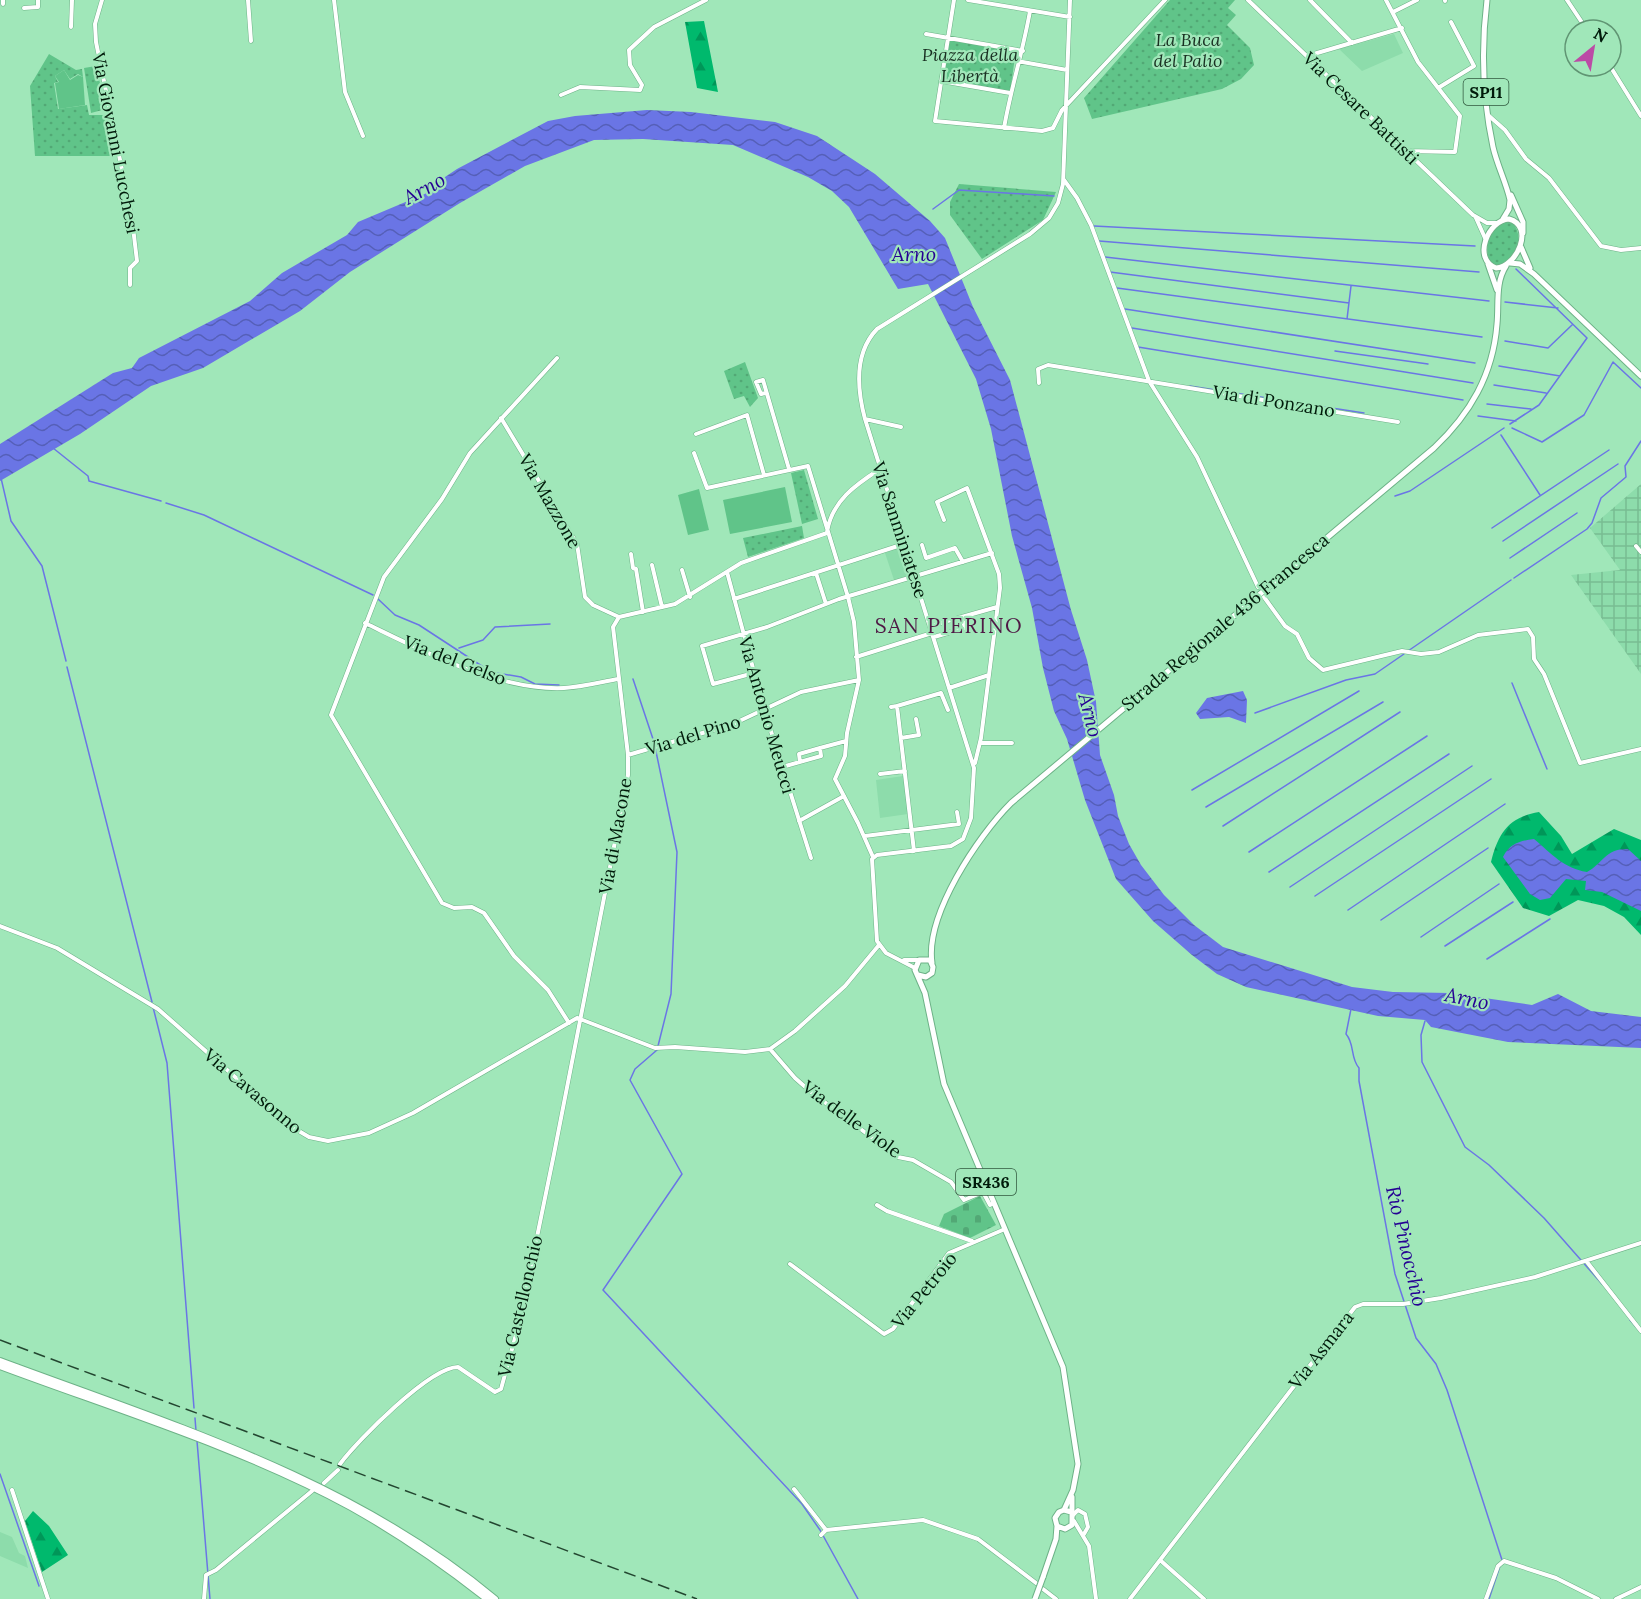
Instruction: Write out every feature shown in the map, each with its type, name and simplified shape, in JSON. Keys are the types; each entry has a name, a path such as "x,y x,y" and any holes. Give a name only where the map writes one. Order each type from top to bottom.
{"highway":[{"path":"0,1361 290,1472 371,1513 437,1555 495,1599"},
{"path":"0,1366 174,1428"},
{"path":"228,1449 350,1506 418,1548 487,1599"}],"main road":[{"name":"SP11","path":"1487,0 1484,62 1488,115 1495,155 1510,204 1503,219 1516,222 1520,228 1524,259 1534,274"},
{"name":"SP11","path":"1504,183 1523,222 1521,241"},
{"path":"1485,244 1487,237 1503,219"},
{"path":"1498,294 1500,279 1521,241"},
{"name":"Via Cesare Battisti","path":"1485,244 1485,256 1498,294"},
{"name":"SP11","path":"1488,263 1496,268 1508,264 1520,264 1534,274 1641,376"},
{"name":"Strada Regionale 436 Francesca","path":"925,993 933,969 932,945 943,910 980,837 1018,795 1434,448 1458,424 1478,393 1492,360 1496,342 1498,294"},
{"name":"Strada Regionale 436 Francesca","path":"932,945 915,968 925,993 944,1084 1063,1367 1078,1464 1073,1490 1072,1516 1054,1546"},
{"path":"920,960 932,963"},
{"path":"918,975 924,977 930,975"},
{"name":"Strada Regionale 436 Francesca","path":"1035,1599 1054,1546 1056,1516 1064,1510 1073,1490"},
{"path":"1064,1510 1072,1516"},
{"path":"1057,1526 1066,1529"}],"street":[{"path":"24,8 38,7 38,0"},
{"path":"71,27 72,0"},
{"name":"Via Giovanni Lucchesi","path":"102,0 95,24 96,42 132,219 137,261 130,268 130,285"},
{"path":"248,0 251,41"},
{"path":"334,0 345,92 363,136"},
{"path":"561,95 580,87 640,90 642,85 630,65 629,50 654,27 706,0"},
{"path":"954,0 935,122 1049,130 1066,108 1165,0"},
{"path":"968,0 1070,17"},
{"path":"1070,0 1063,180 1077,198 1091,225 1149,381 1197,457 1258,587"},
{"name":"Via Cesare Battisti","path":"1248,0 1473,215 1487,223 1497,224"},
{"path":"1310,0 1352,43"},
{"path":"1386,0 1418,62 1460,116 1455,152 1406,151"},
{"path":"1393,12 1417,0"},
{"path":"1567,0 1579,18"},
{"path":"1004,128 1017,61 1023,51 1030,11"},
{"path":"1438,88 1474,66 1451,22"},
{"path":"1307,56 1402,28"},
{"path":"926,34 1023,51"},
{"path":"1017,61 1067,70"},
{"path":"1056,68 1068,61"},
{"path":"1617,78 1641,116"},
{"path":"941,81 1010,93"},
{"path":"1488,115 1505,130 1526,159 1549,178 1602,246 1621,250 1641,248"},
{"name":"Via Sanminiatese","path":"914,850 954,845 967,833 975,790 974,765 865,419 860,392 860,364 863,350 874,332 893,317 1043,224 1058,203 1063,180"},
{"name":"Via Cesare Battisti","path":"1473,215 1484,234 1485,244"},
{"path":"557,358 460,466 442,500 384,577 331,710 336,725 442,903 454,908 472,907 484,913 514,956 548,990 569,1023"},
{"name":"Via di Ponzano","path":"1039,383 1038,369 1048,365 1398,422"},
{"path":"766,393 789,470"},
{"path":"696,434 747,415 764,475"},
{"name":"Via Mazzone","path":"501,418 577,544 585,597 593,605 619,617"},
{"path":"865,419 901,427"},
{"path":"694,453 707,488 808,466 854,622 859,680 845,756 835,779 865,836 873,857 876,936 879,944 886,952 915,968"},
{"path":"827,533 834,509 855,485 880,469"},
{"path":"944,520 937,502 967,488 999,574 989,675 980,743 974,765"},
{"path":"821,512 834,509"},
{"path":"619,617 662,607 690,597 747,561 827,533"},
{"path":"735,599 904,544"},
{"path":"922,545 926,558 955,548 963,562"},
{"path":"1636,546 1641,552"},
{"path":"754,673 713,684 703,648 826,604 992,553"},
{"path":"631,554 633,568 636,569 643,612"},
{"path":"652,565 662,607"},
{"path":"682,570 690,597"},
{"name":"Via Antonio Meucci","path":"727,572 764,709 811,858"},
{"path":"816,573 826,604"},
{"path":"1264,597 1285,626 1297,634 1309,658 1323,670 1407,651 1421,654 1439,652 1478,635 1528,629 1533,637 1534,659 1544,674 1580,763 1641,749"},
{"path":"930,626 997,606"},
{"path":"856,657 965,628 962,616"},
{"name":"Via di Macone","path":"580,1020 623,803 628,755 613,623 619,617"},
{"name":"Via del Gelso","path":"365,623 420,650 491,677 526,686 566,688 618,679"},
{"path":"950,688 989,675"},
{"name":"Via del Pino","path":"628,755 733,724 801,692 859,680"},
{"path":"891,706 941,693 948,710"},
{"path":"873,857 914,850 897,706"},
{"path":"901,738 919,735 916,719"},
{"path":"800,762 799,754 846,741"},
{"path":"980,743 1012,743"},
{"path":"782,767 821,756 820,748"},
{"path":"880,774 905,771"},
{"path":"799,821 844,796"},
{"path":"865,836 959,824 957,812"},
{"name":"Via Cavasonno","path":"0,926 57,948 158,1009 292,1127 309,1137 328,1141 352,1138 398,1121 577,1018 580,1020"},
{"path":"580,1020 657,1048 675,1047 746,1052 770,1049 795,1031 845,986 879,944"},
{"path":"901,959 920,960"},
{"name":"Via Castellonchio","path":"340,1464 382,1420 443,1370 458,1367 495,1392 501,1389 520,1320 580,1020"},
{"name":"Via delle Viole","path":"770,1049 795,1078 811,1092 898,1157 913,1160 951,1182 964,1200 983,1192 990,1205 995,1203"},
{"name":"Via Petroio","path":"877,1205 887,1211 972,1241"},
{"name":"Via Petroio","path":"790,1264 884,1334 893,1329 950,1253 972,1241 1006,1229"},
{"name":"Via Asmara","path":"1130,1599 1354,1307 1363,1304 1406,1303 1462,1293 1585,1263 1641,1243"},
{"path":"1585,1263 1641,1331"},
{"path":"324,1483 338,1470"},
{"path":"794,1489 824,1533 924,1520 978,1539 1036,1583"},
{"path":"12,1490 48,1599"},
{"path":"204,1599 209,1574 312,1491"},
{"path":"1083,1533 1088,1527 1085,1514 1078,1510 1072,1516 1089,1546 1096,1599"},
{"path":"1066,1529 1083,1533"},
{"path":"1160,1560 1204,1599"},
{"path":"1486,1599 1498,1566 1504,1561 1556,1578 1598,1599"},
{"path":"1616,1599 1641,1587"},
{"path":"1043,1589 1056,1599"}],"shaded area":[{"path":"1394,34 1403,53 1362,71 1339,49"},
{"path":"1641,484 1641,674 1571,575 1620,570 1590,528"},
{"path":"901,547 910,575 894,580 885,553"},
{"path":"903,776 908,814 880,818 876,780"},
{"path":"0,1532 12,1537 19,1553 25,1556 28,1568 0,1556"}],"green space":[{"name":"La Buca del Palio","path":"1170,0 1235,0 1228,8 1236,15 1227,25 1250,48 1254,65 1241,79 1222,89 1092,119 1084,98"},
{"path":"704,21 718,92 697,88 685,22"},
{"name":"Piazza della Libertà","path":"948,38 1016,50 1010,93 941,81"},
{"path":"49,54 76,70 82,69 83,77 78,74 70,79 64,70 55,76 58,82 54,83 58,109 87,105 89,115 107,115 115,156 35,156 30,86"},
{"path":"96,66 106,109 91,113 84,68"},
{"path":"64,70 70,80 78,75 83,77 85,105 59,109 55,83 59,82 55,76"},
{"path":"959,184 1056,192 1043,220 982,259 950,215 950,202"},
{"path":"1504,221 1512,222 1518,234 1518,241 1514,252 1498,266 1490,262 1487,250 1489,239"},
{"path":"745,362 758,398 750,407 744,396 734,399 724,371"},
{"path":"804,470 818,519 802,524 791,473"},
{"path":"785,487 792,522 730,534 723,500"},
{"path":"699,489 709,530 688,535 678,495"},
{"path":"802,526 804,538 748,557 743,538"},
{"path":"1539,812 1561,836 1572,854 1614,829 1641,840 1641,935 1624,917 1604,906 1578,900 1549,916 1523,908 1491,862 1497,843 1506,828 1519,818"},
{"path":"980,1196 996,1225 970,1238 939,1226 944,1214"},
{"path":"33,1511 49,1526 68,1555 42,1572 25,1521"}],"water":[{"name":"Arno","path":"647,110 691,112 775,122 817,136 875,174 930,221 945,238 973,307 1010,380 1071,610 1087,660 1096,702 1100,755 1114,795 1118,816 1129,844 1141,865 1164,895 1194,925 1223,947 1352,987 1393,992 1450,993 1532,1005 1558,994 1591,1011 1641,1017 1641,1048 1508,1042 1431,1027 1425,1020 1378,1016 1246,987 1217,974 1153,921 1116,879 1085,800 1067,739 1054,711 1032,608 1012,536 991,429 976,379 928,284 898,289 849,207 832,191 808,177 733,145 643,139 594,140 525,166 460,203 350,272 300,311 203,368 151,386 80,434 0,481 0,444 113,373 132,368 139,358 250,301 282,273 347,235 358,222 434,190 442,179 457,169 548,121 575,116"},
{"path":"1243,691 1247,700 1246,723 1229,717 1200,719 1196,713 1207,698"},
{"path":"1534,839 1564,864 1587,872 1614,851 1628,849 1641,861 1641,911 1602,892 1585,890 1586,881 1566,879 1550,898 1540,900 1530,894 1503,857 1516,844"}],"waterway":[{"path":"933,209 959,190 1054,196"},
{"path":"1094,226 1475,246"},
{"path":"1099,241 1479,272"},
{"path":"1105,257 1489,301"},
{"path":"1510,424 1539,405 1587,338 1516,269"},
{"path":"1110,272 1349,303"},
{"path":"1347,319 1351,286"},
{"path":"1117,288 1482,337"},
{"path":"1505,302 1558,308"},
{"path":"1125,309 1475,363"},
{"path":"1505,341 1548,348 1572,325"},
{"path":"1132,328 1473,383"},
{"path":"1138,347 1463,400"},
{"path":"1335,351 1428,364"},
{"path":"1512,428 1542,442 1584,415 1613,362 1641,388"},
{"path":"1499,366 1560,376"},
{"path":"1494,385 1546,393"},
{"path":"1190,386 1364,413"},
{"path":"1487,404 1531,409"},
{"path":"1478,416 1516,421"},
{"path":"1395,496 1410,491 1504,428"},
{"path":"1501,435 1540,495"},
{"path":"1514,578 1587,529 1592,523 1601,498 1626,477 1625,466 1641,441"},
{"path":"53,448 88,476 89,481 161,501"},
{"path":"1492,528 1609,450"},
{"path":"1503,541 1618,464"},
{"path":"1,478 11,521 42,566 66,661"},
{"path":"166,503 204,515 373,595"},
{"path":"1510,558 1577,513"},
{"path":"1408,651 1511,580"},
{"path":"378,599 395,615 419,625 491,672 521,677 535,684 559,685"},
{"path":"459,648 483,640 495,627 550,624"},
{"path":"1255,713 1346,680 1375,674 1404,654"},
{"path":"67,667 152,1002"},
{"path":"633,679 654,742 677,852 671,994 657,1050 635,1069 630,1080 682,1174 603,1290 802,1504 820,1530 858,1599"},
{"path":"1512,683 1547,769"},
{"path":"1192,790 1359,691"},
{"path":"1206,807 1383,702"},
{"path":"1223,826 1400,712"},
{"path":"1249,852 1427,736"},
{"path":"1269,872 1449,754"},
{"path":"1290,887 1472,766"},
{"path":"1315,896 1491,779"},
{"path":"1348,910 1505,804"},
{"path":"1381,920 1488,848"},
{"path":"1421,937 1499,884"},
{"path":"1445,946 1513,902"},
{"path":"1487,959 1550,919"},
{"path":"153,1007 167,1063 194,1408"},
{"name":"Rio Pinocchio","path":"1351,1009 1346,1034 1351,1042 1354,1060 1359,1068 1359,1081 1395,1274 1416,1338 1436,1364 1447,1390 1502,1560"},
{"path":"1425,1021 1421,1035 1422,1062 1465,1147 1489,1165 1544,1218 1602,1284"},
{"path":"1630,1320 1637,1328"},
{"path":"195,1418 196,1431"},
{"path":"197,1441 210,1599"},
{"path":"0,1474 39,1586"},
{"name":"Rio Pinocchio","path":"1489,1599 1500,1566"}],"railway":[{"path":"0,1340 697,1599"}],"district":[{"name":"SAN PIERINO","path":"949,625"}]}
